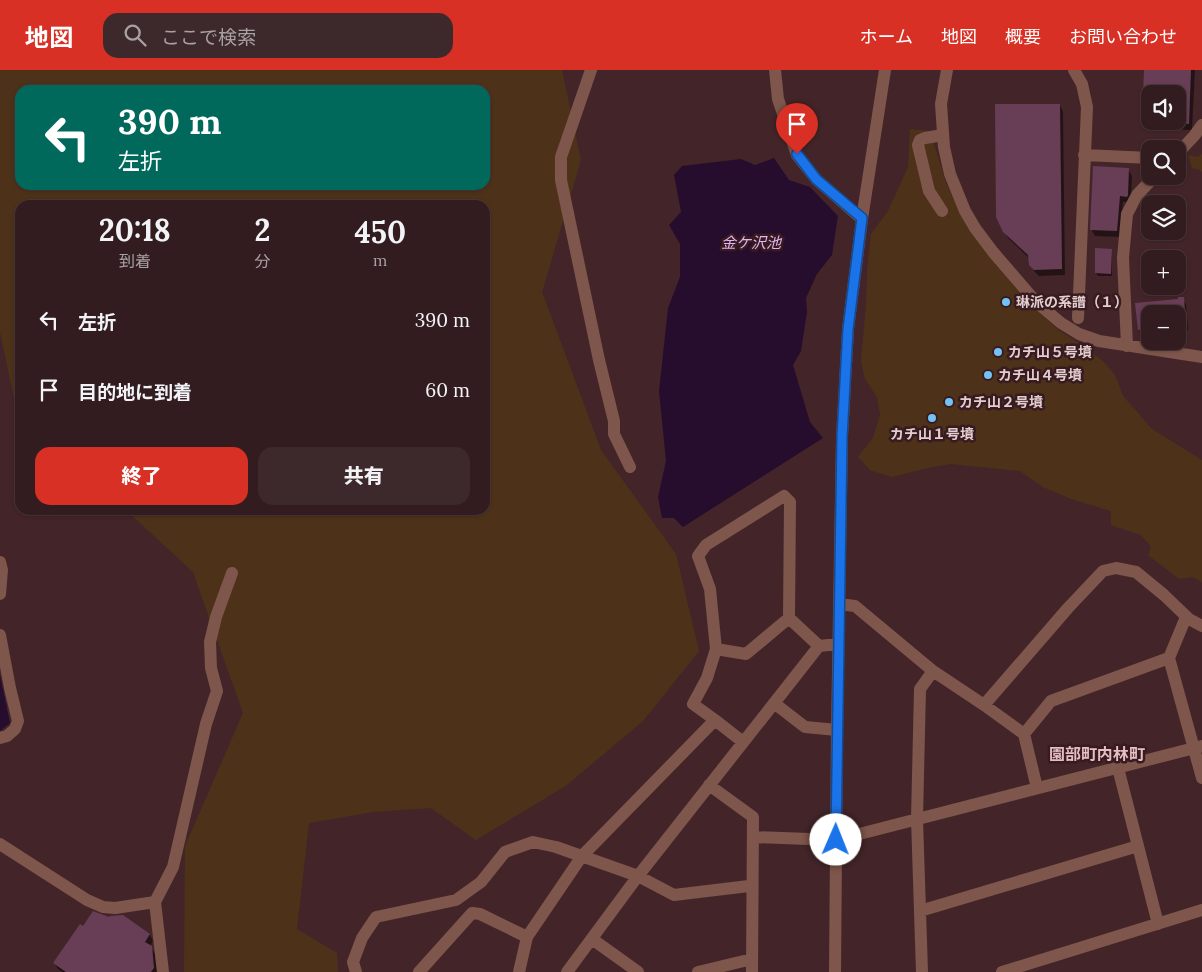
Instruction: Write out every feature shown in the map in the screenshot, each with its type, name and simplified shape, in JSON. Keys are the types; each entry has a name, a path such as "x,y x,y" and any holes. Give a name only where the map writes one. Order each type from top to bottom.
{"street":[{"path":"590,70 561,157 561,180 614,422 614,434 630,467"},
{"path":"775,70 778,99 797,154 816,179 862,218"},
{"path":"835,972 842,437 848,329 862,218 885,70"},
{"path":"947,70 941,104 944,147 950,174 958,197 975,228 1036,302 1061,324 1079,334 1099,341 1202,357"},
{"path":"1074,70 1082,84 1087,107 1078,318"},
{"path":"1186,144 1202,125"},
{"path":"943,135 925,138 920,140 918,145 929,191 941,209 958,197"},
{"path":"1084,155 1141,158"},
{"path":"1127,346 1123,258 1127,214 1137,195 1146,185"},
{"path":"743,742 693,704 707,678 716,649 710,590 698,556 706,544 784,496 790,502 789,618 819,646"},
{"path":"0,562 2,570 0,594"},
{"path":"984,705 1068,608 1103,571 1116,568 1136,572 1164,595 1186,617 1202,626"},
{"path":"163,972 155,902 173,867 206,724 217,691 211,668 210,642 216,617 232,573"},
{"path":"839,604 855,606 933,671 1024,734 1037,788"},
{"path":"1186,617 1169,658 1198,747 1202,778"},
{"path":"716,649 746,654 789,618"},
{"path":"0,635 18,722 15,729 7,736 0,738"},
{"path":"566,972 638,876 819,646 838,644"},
{"path":"1024,734 1051,701 1169,658"},
{"path":"922,972 917,819 920,689 933,671"},
{"path":"774,703 805,727 837,730"},
{"path":"519,972 527,937 582,856 715,720"},
{"path":"753,838 836,840 1198,747"},
{"path":"1118,768 1158,924"},
{"path":"698,972 752,966 753,817 709,785"},
{"path":"356,972 353,962 362,938 376,917 456,900 481,882 505,852 533,842 556,847 638,876 674,895 749,886"},
{"path":"0,844 88,900 103,907 115,908 155,902"},
{"path":"920,911 1138,846"},
{"path":"1002,972 1024,969 1202,910"},
{"path":"419,972 472,913 480,914 527,937"},
{"path":"592,939 638,972"}],"shaded area":[{"path":"0,70 562,70 581,160 542,292 601,450 676,554 699,651 643,721 567,785 476,840 431,808 373,812 309,823 297,929 337,953 338,972 184,972 185,846 243,713 193,572 131,515 490,515 490,200 15,200 15,403 0,332"},
{"path":"910,129 930,131 946,183 967,226 990,258 1030,305 1060,331 1104,362 1115,375 1123,396 1152,429 1202,460 1202,582 1193,577 1179,579 1148,555 1151,547 1141,535 1111,525 1111,511 1071,499 1043,487 1020,471 951,464 892,477 870,470 858,457 873,438 880,415 877,397 865,379 861,361 871,234 888,211 908,167"},
{"path":"1202,154 1202,172 1192,168 1188,155 1198,157"}],"water":[{"name":"金ケ沢池","path":"774,158 789,180 810,187 838,216 832,255 817,274 806,298 807,312 801,351 793,365 810,422 823,438 683,527 674,518 662,518 658,497 666,461 659,391 668,308 680,277 680,244 669,225 681,212 674,175 682,166 741,159 755,165"},
{"path":"0,675 10,723 0,731"}],"building":[{"path":"1144,70 1191,70 1189,124 1186,124 1186,85 1143,85"},
{"path":"995,104 1060,104 1062,269 1034,270 1029,265 1028,255 1003,232 996,217"},
{"path":"1093,166 1129,168 1128,195 1127,197 1120,196 1117,231 1090,230"},
{"path":"1095,248 1112,249 1111,274 1095,273"},
{"path":"1178,297 1184,297 1185,305 1141,305 1141,330 1138,330 1135,303 1178,299"},
{"path":"93,911 109,917 123,915 150,934 145,942 152,946 154,968 151,972 66,972 53,963 80,924 83,926"}],"place":[{"name":"琳派の系譜（１）","path":"1006,302"},
{"name":"カチ山５号墳","path":"998,352"},
{"name":"カチ山４号墳","path":"988,375"},
{"name":"カチ山２号墳","path":"949,402"},
{"name":"カチ山１号墳","path":"932,418"}],"district":[{"name":"園部町内林町","path":"1097,754"}],"route":[{"path":"797,154 816,179 862,218 848,329 842,437 836,840"}]}
